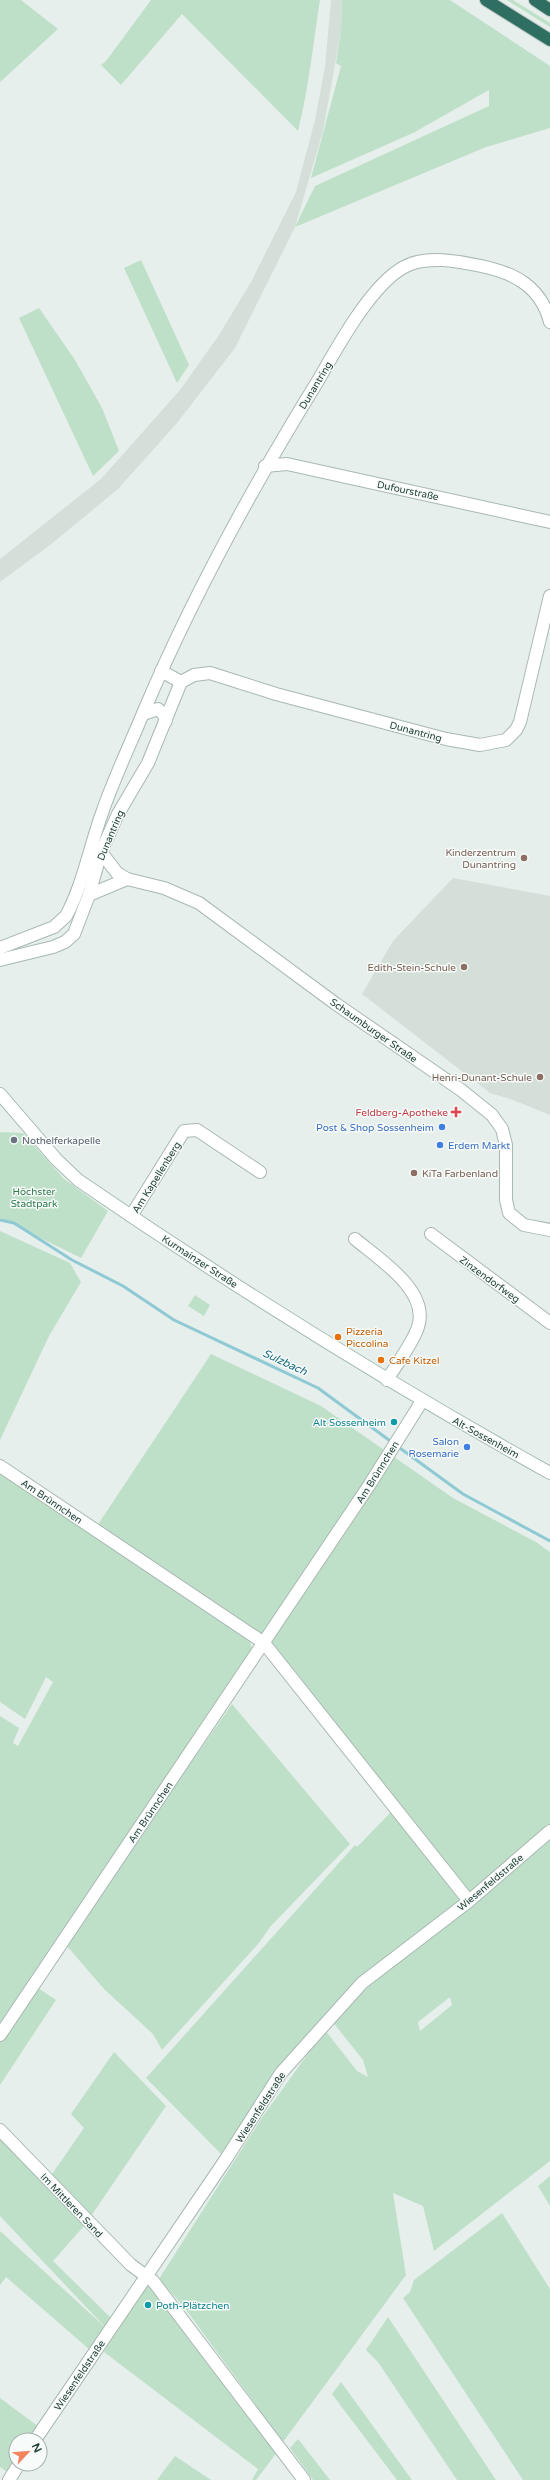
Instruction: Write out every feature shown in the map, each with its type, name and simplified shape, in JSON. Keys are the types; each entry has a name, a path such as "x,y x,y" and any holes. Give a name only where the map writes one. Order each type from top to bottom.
{"highway":[{"path":"486,0 550,40"},
{"path":"534,0 550,10"}],"street":[{"name":"Dunantring","path":"0,948 44,931 60,922 70,908 103,811 161,670 191,607 265,466 354,322 385,281 406,266 427,261 457,262 497,269 513,274 537,293 544,303 550,322"},
{"name":"Dufourstraße","path":"265,466 287,464 550,522"},
{"name":"Dunantring","path":"0,960 37,952 55,946 74,934 89,896 101,852 118,814 148,763 181,682 194,674 204,672 276,694 446,738 480,745 499,743 511,736 520,722 550,596"},
{"path":"161,670 181,682"},
{"path":"143,714 158,709 164,715 166,720"},
{"name":"Schaumburger Straße","path":"101,852 117,873 127,879 164,888 199,903 488,1112 502,1130 506,1145 506,1200 509,1213 524,1225 550,1230"},
{"path":"89,896 127,879"},
{"path":"44,931 49,935 55,946"},
{"path":"26,938 33,950 37,952"},
{"name":"Kurmainzer Straße","path":"0,1094 68,1171 131,1216 262,1302 422,1401"},
{"name":"Am Kapellenberg","path":"131,1216 184,1131 197,1130 260,1172"},
{"name":"Zinzendorfweg","path":"430,1234 550,1323"},
{"path":"355,1239 396,1272 415,1296 421,1310 418,1327 387,1380"},
{"name":"Am Brünnchen","path":"0,2035 370,1484 390,1449 422,1401"},
{"name":"Alt-Sossenheim","path":"422,1401 550,1473"},
{"name":"Am Brünnchen","path":"0,1466 264,1643 469,1901"},
{"name":"Wiesenfeldstraße","path":"40,2432 146,2278 281,2073 362,1983 469,1901 550,1832"},
{"name":"Im Mittleren Sand","path":"0,2130 146,2278 153,2281 304,2480"}],"shaded area":[{"path":"331,0 342,0 341,31 323,131 295,227 235,348 177,423 118,489 50,545 0,582 0,559 101,479 180,390 219,335 251,282 296,192 315,120 325,67"},
{"name":"Edith-Stein-Schule","path":"453,878 550,896 550,1115 513,1100 490,1093 362,994 393,941"}],"green space":[{"path":"0,0 21,0 58,29 0,82"},
{"path":"151,0 320,0 308,82 298,131 182,14 121,85 101,65 106,61"},
{"path":"342,0 450,0 550,66 550,128 486,147 295,227 315,186 489,106 489,90 413,133 311,178 341,66 336,63 341,31"},
{"path":"507,0 513,0 550,23 550,27"},
{"path":"141,260 189,365 177,383 124,268"},
{"path":"39,308 75,360 102,408 119,451 93,476 19,318"},
{"name":"Höchster Stadtpark","path":"0,1132 23,1133 64,1179 108,1211 81,1258 0,1218"},
{"path":"0,1231 70,1263 81,1282 49,1336 0,1440"},
{"path":"195,1295 210,1305 204,1316 188,1306"},
{"path":"211,1354 321,1406 453,1498 536,1542 550,1552 550,2161 434,2251 423,2206 393,2193 406,2275 283,2442 184,2307 159,2279 261,2119 325,2030 357,2071 368,2077 363,2060 332,2021 395,1962 476,1903 271,1643 97,1526","holes":["450,1997 452,2005 420,2031 418,2022"]},
{"path":"0,1472 249,1639 253,1652 189,1743 178,1763 0,2029 0,1716 19,1728 13,1743 18,1746 53,1682 46,1677 25,1719 0,1702"},
{"path":"232,1704 350,1844 270,1927 259,1943 162,2050 153,2034 104,1989 67,1946 130,1850"},
{"path":"391,1812 464,1899 323,2024 226,2159 146,2078 355,1845 357,1847"},
{"path":"35,1986 56,2000 0,2085 0,2039"},
{"path":"114,2052 166,2106 91,2216 50,2177 84,2128 71,2114"},
{"path":"0,2137 37,2173 84,2226 53,2261 112,2319 106,2328 0,2216"},
{"path":"550,2176 550,2206 538,2186"},
{"path":"502,2213 550,2289 550,2480 523,2480 403,2298 410,2292 414,2280"},
{"path":"0,2231 106,2328 90,2350 6,2277 0,2285"},
{"path":"145,2283 151,2283 276,2448 275,2455 256,2480 252,2480 258,2469 104,2352 121,2317"},
{"path":"388,2317 496,2480 457,2480 378,2362 366,2350"},
{"path":"341,2382 412,2480 397,2480 332,2394"},
{"path":"0,2398 39,2427 36,2432 8,2432 8,2471 7,2472 0,2467"},
{"path":"298,2439 330,2480 313,2480 290,2448"},
{"path":"175,2456 211,2480 157,2480"}],"waterway":[{"name":"Sulzbach","path":"0,1220 14,1223 72,1260 123,1286 174,1320 318,1388 393,1443"},
{"name":"Sulzbach","path":"397,1446 463,1494 550,1541"}],"place":[{"name":"Kinderzentrum Dunantring","path":"524,858"},
{"name":"Edith-Stein-Schule","path":"464,967"},
{"name":"Henri-Dunant-Schule","path":"540,1077"},
{"name":"Feldberg-Apotheke","path":"456,1112"},
{"name":"Post & Shop Sossenheim","path":"442,1127"},
{"name":"Nothelferkapelle","path":"14,1140"},
{"name":"Erdem Markt","path":"440,1145"},
{"name":"KiTa Farbenland","path":"414,1173"},
{"name":"Pizzeria Piccolina","path":"338,1337"},
{"name":"Cafe Kitzel","path":"381,1360"},
{"name":"Alt Sossenheim","path":"394,1422"},
{"name":"Salon Rosemarie","path":"467,1447"},
{"name":"Poth-Plätzchen","path":"148,2305"}]}
